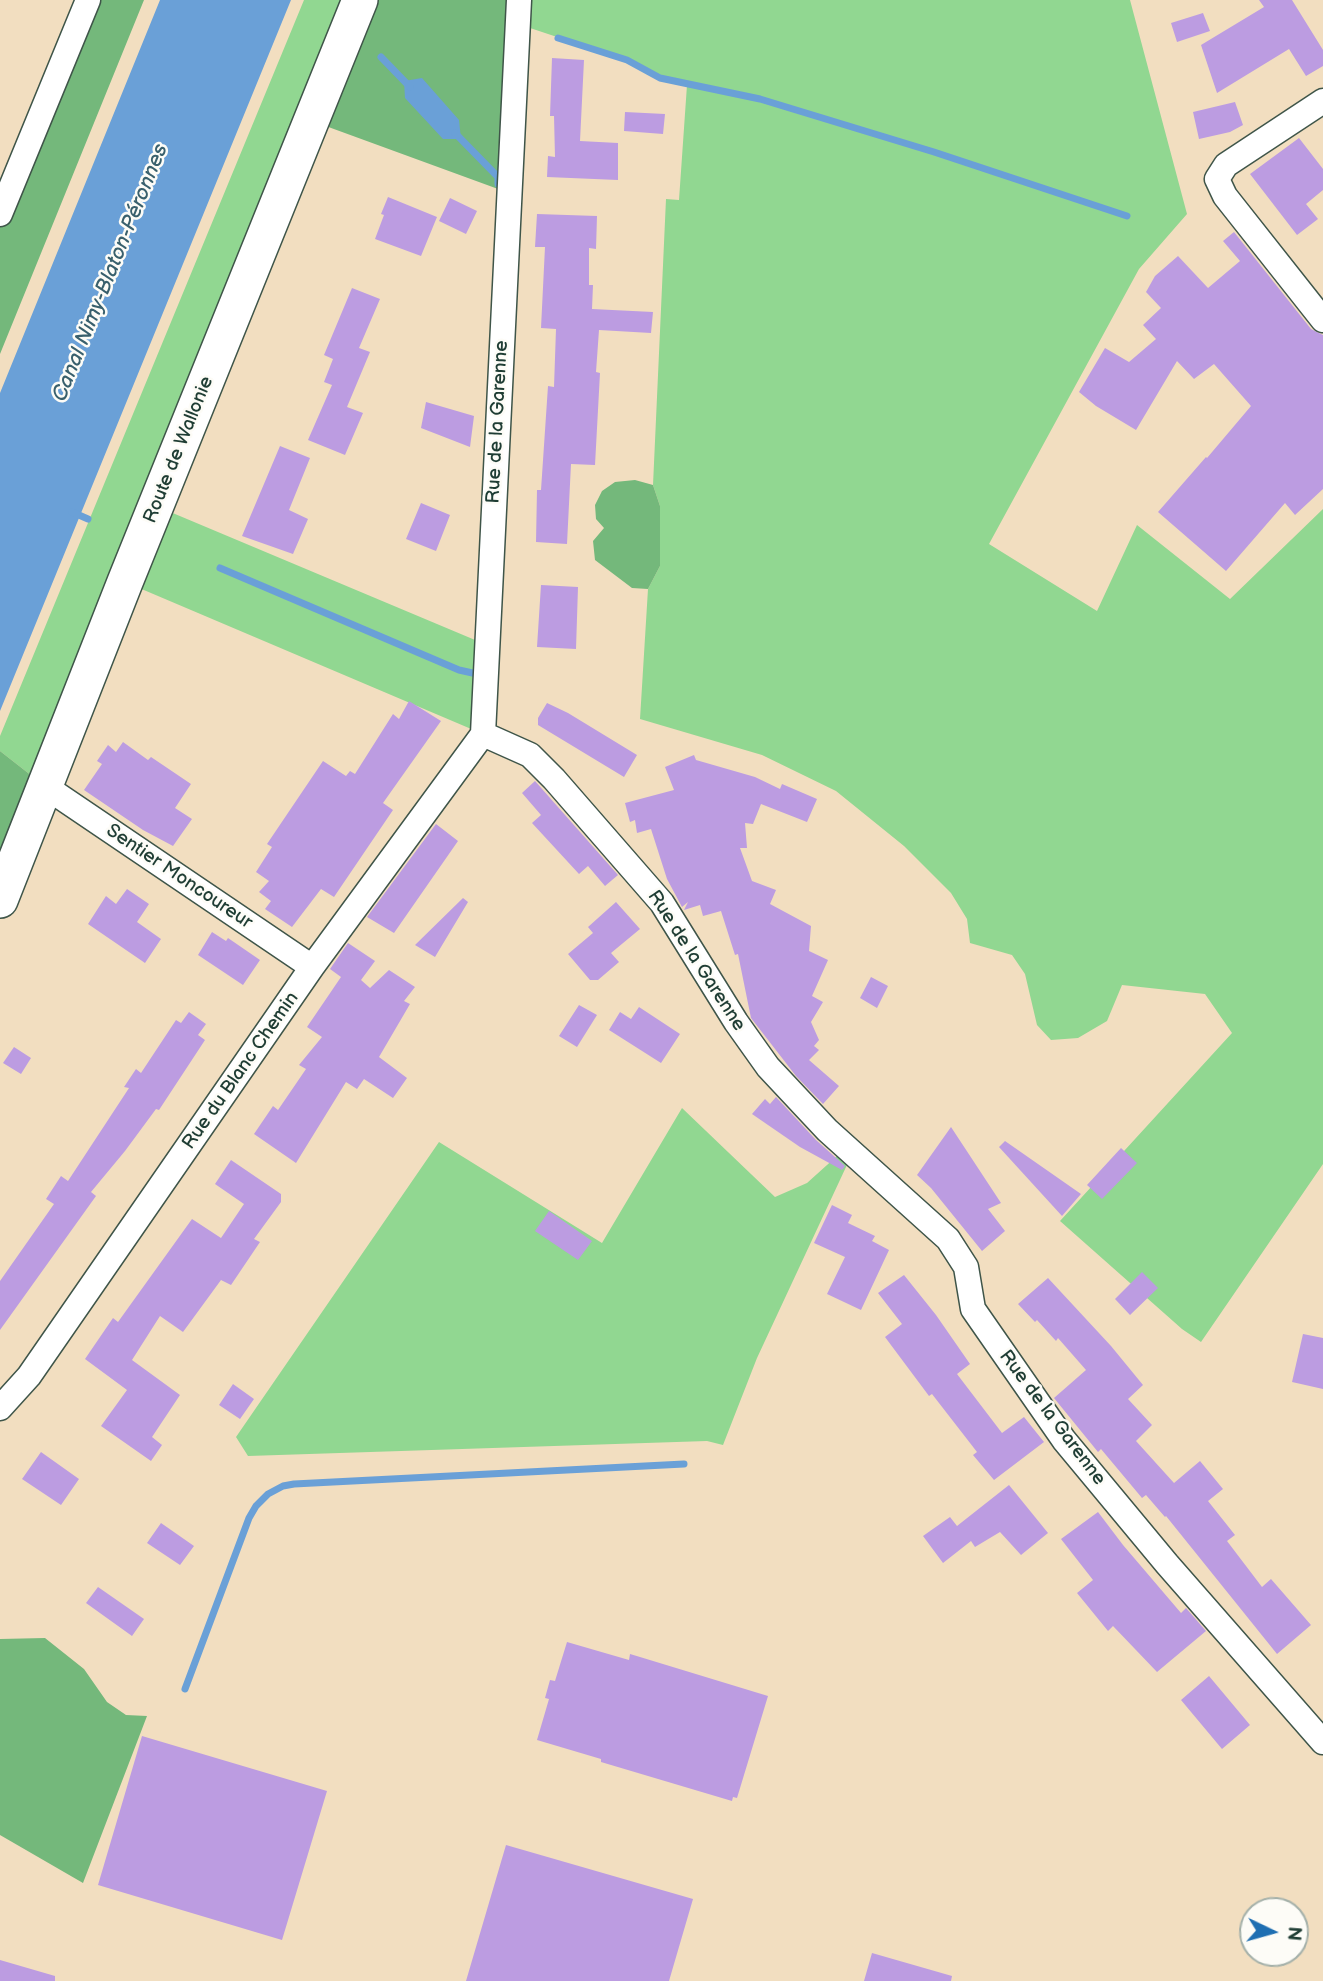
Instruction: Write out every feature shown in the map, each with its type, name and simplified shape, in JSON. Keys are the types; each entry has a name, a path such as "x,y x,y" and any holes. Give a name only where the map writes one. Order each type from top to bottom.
{"main road":[{"name":"Route de Wallonie","path":"0,900 360,0"}],"street":[{"path":"0,214 88,0"},
{"name":"Rue de la Garenne","path":"519,0 483,734 530,755 554,779 662,903 736,1022 768,1067 827,1130 948,1239 966,1268 973,1309 1064,1440 1167,1564 1323,1742"},
{"path":"1323,101 1226,165 1217,179 1225,197 1323,320"},
{"name":"Rue du Blanc Chemin","path":"0,1408 29,1376 312,967 483,734"},
{"name":"Sentier Moncoureur","path":"46,787 312,967"}],"green space":[{"path":"88,0 144,0 0,354 0,214"},
{"path":"304,0 360,0 156,506 487,645 483,734 125,582 46,787 0,751 0,736"},
{"path":"360,0 519,0 509,193 312,121"},
{"path":"519,0 1130,0 1187,214 1139,269 989,544 1097,611 1137,525 1230,599 1323,509 1323,1164 1201,1342 1182,1329 1060,1221 1232,1033 1205,994 1122,985 1107,1021 1078,1038 1051,1040 1037,1025 1025,974 1012,955 970,943 967,919 951,893 904,846 836,791 762,755 640,719 648,589 660,566 660,506 653,485 666,199 679,200 687,85 660,78 626,60 518,24"},
{"path":"635,480 653,485 660,506 660,566 648,589 632,588 595,560 593,541 604,528 596,519 595,505 602,491 615,482"},
{"path":"0,751 46,787 0,900"},
{"path":"682,1108 775,1197 807,1183 847,1147 853,1152 757,1358 723,1445 707,1441 248,1456 236,1437 439,1142 602,1243"},
{"path":"45,1638 84,1669 107,1702 126,1715 147,1716 83,1883 0,1835 0,1639"}],"water":[{"name":"Canal Nimy-Blaton-Péronnes","path":"160,0 291,0 0,711 0,393"},
{"path":"422,78 459,120 461,139 443,139 405,98 404,81"}],"building":[{"path":"1259,0 1292,0 1323,50 1323,66 1306,76 1289,49 1217,93 1201,45 1264,7"},
{"path":"1203,13 1210,31 1177,42 1171,23"},
{"path":"552,58 584,60 580,141 618,143 618,180 547,177 548,156 555,157 554,116 550,116"},
{"path":"1235,102 1243,125 1230,132 1199,139 1193,112"},
{"path":"625,112 665,114 663,134 624,131"},
{"path":"1299,138 1323,169 1323,190 1306,204 1318,219 1297,235 1250,174"},
{"path":"388,197 437,217 421,256 375,239"},
{"path":"450,198 477,211 466,234 439,221"},
{"path":"537,214 597,216 596,249 589,248 589,285 593,285 592,309 653,312 651,333 599,330 596,372 600,373 595,465 571,464 567,544 536,542 537,490 541,490 548,386 554,387 556,329 541,328 545,247 535,247"},
{"path":"1234,232 1311,329 1323,335 1323,489 1295,515 1285,503 1226,571 1158,512 1251,406 1214,364 1194,379 1177,361 1136,430 1096,406 1079,392 1105,348 1129,362 1156,339 1143,325 1161,308 1146,292 1155,276 1178,256 1208,288 1240,261 1223,241"},
{"path":"352,288 380,299 359,348 370,352 347,407 363,413 345,455 308,440 332,385 324,382 333,359 324,355"},
{"path":"426,402 474,416 470,447 421,428"},
{"path":"280,446 310,458 289,510 308,519 293,554 242,536"},
{"path":"421,503 450,515 436,551 406,539"},
{"path":"541,585 578,587 576,649 537,647"},
{"path":"409,701 441,721 383,803 393,810 334,897 321,889 292,927 265,909 271,901 259,892 269,881 256,872 272,847 267,844 323,761 346,776 350,771 355,774 393,714 399,719"},
{"path":"547,703 637,755 624,777 538,725 538,718"},
{"path":"123,742 148,760 151,757 191,784 175,808 192,819 173,846 143,830 84,790 102,764 97,761 108,745 116,752"},
{"path":"694,755 696,760 755,777 780,789 782,784 817,799 807,822 761,804 753,824 745,823 747,848 740,848 752,881 776,890 770,904 811,926 809,951 828,960 812,996 823,1002 811,1022 819,1040 814,1046 819,1050 809,1060 839,1086 823,1104 796,1076 751,1018 738,954 735,955 721,911 703,916 700,905 684,910 688,902 682,907 667,879 651,829 637,833 635,820 630,822 625,803 674,790 665,767"},
{"path":"535,781 618,875 605,886 588,866 579,874 532,823 541,815 522,793"},
{"path":"436,824 458,841 394,933 367,917"},
{"path":"127,889 149,904 137,922 161,939 145,963 88,924 106,896 116,904"},
{"path":"463,898 468,902 435,957 415,945"},
{"path":"616,902 640,929 611,953 619,962 598,980 590,980 568,954 593,933 588,927"},
{"path":"212,932 226,941 228,938 260,960 243,985 198,955"},
{"path":"348,943 375,961 361,980 370,988 389,970 415,987 404,1001 410,1004 379,1057 407,1078 393,1098 364,1079 357,1089 346,1082 296,1163 254,1134 273,1106 278,1110 306,1069 299,1065 322,1037 307,1027 341,977 330,969"},
{"path":"871,977 888,986 877,1008 860,998"},
{"path":"579,1005 597,1015 577,1047 559,1036"},
{"path":"639,1007 680,1034 661,1063 609,1030 620,1012 631,1019"},
{"path":"189,1012 206,1024 198,1035 205,1040 159,1110 156,1109 91,1192 96,1196 0,1330 0,1281 54,1204 46,1199 61,1176 68,1181 129,1088 124,1087 136,1069 141,1073 176,1020 181,1023"},
{"path":"14,1047 31,1058 21,1074 3,1063"},
{"path":"776,1097 816,1140 845,1166 842,1170 800,1147 752,1114 765,1099 770,1104"},
{"path":"951,1127 1001,1203 988,1209 1005,1231 982,1251 931,1188 917,1175"},
{"path":"1005,1141 1081,1194 1062,1216 999,1147"},
{"path":"1121,1148 1137,1163 1102,1199 1087,1185"},
{"path":"231,1160 281,1194 281,1202 254,1239 260,1242 231,1285 221,1280 183,1332 160,1316 132,1360 180,1395 152,1437 162,1445 151,1461 101,1426 127,1390 85,1359 113,1318 118,1322 192,1219 221,1238 244,1204 215,1184"},
{"path":"832,1205 852,1215 848,1223 875,1236 872,1241 889,1250 861,1310 827,1294 845,1257 814,1243"},
{"path":"549,1211 592,1241 578,1260 535,1231"},
{"path":"1142,1272 1158,1288 1130,1315 1115,1299"},
{"path":"904,1275 970,1364 957,1374 1002,1433 1024,1417 1044,1442 994,1480 973,1455 977,1452 932,1394 929,1396 885,1337 902,1324 878,1293"},
{"path":"1048,1278 1143,1385 1128,1399 1152,1425 1136,1441 1174,1483 1200,1461 1223,1489 1208,1501 1235,1535 1227,1541 1262,1587 1271,1579 1311,1625 1277,1654 1166,1516 1146,1495 1142,1498 1101,1449 1098,1452 1054,1398 1086,1370 1058,1338 1056,1341 1018,1304"},
{"path":"1303,1334 1323,1338 1323,1389 1292,1382"},
{"path":"233,1384 254,1399 240,1419 219,1405"},
{"path":"41,1452 79,1479 61,1505 22,1479"},
{"path":"1009,1485 1048,1533 1021,1555 1000,1532 975,1547 971,1541 943,1563 923,1536 950,1517 957,1526"},
{"path":"1098,1512 1181,1613 1186,1608 1206,1631 1157,1672 1113,1626 1108,1631 1077,1593 1093,1580 1061,1539"},
{"path":"161,1523 194,1546 180,1565 147,1543"},
{"path":"98,1587 144,1619 132,1636 86,1603"},
{"path":"567,1642 629,1660 630,1654 768,1696 737,1798 733,1797 732,1801 537,1740 549,1699 545,1698 550,1680 555,1681"},
{"path":"1209,1676 1250,1725 1222,1749 1181,1700"},
{"path":"142,1736 327,1791 282,1940 98,1885"},
{"path":"506,1845 693,1899 669,1981 466,1981"},
{"path":"872,1953 952,1976 951,1981 864,1981"},
{"path":"0,1960 55,1976 55,1981 0,1981"}],"waterway":[{"path":"558,38 627,60 660,78 760,99 934,152 1127,216"},
{"path":"381,57 410,87"},
{"path":"455,133 498,177 498,184"},
{"path":"72,512 88,519"},
{"path":"220,568 459,670 477,674"},
{"path":"185,1689 249,1518 268,1494 283,1486 684,1464"}]}
